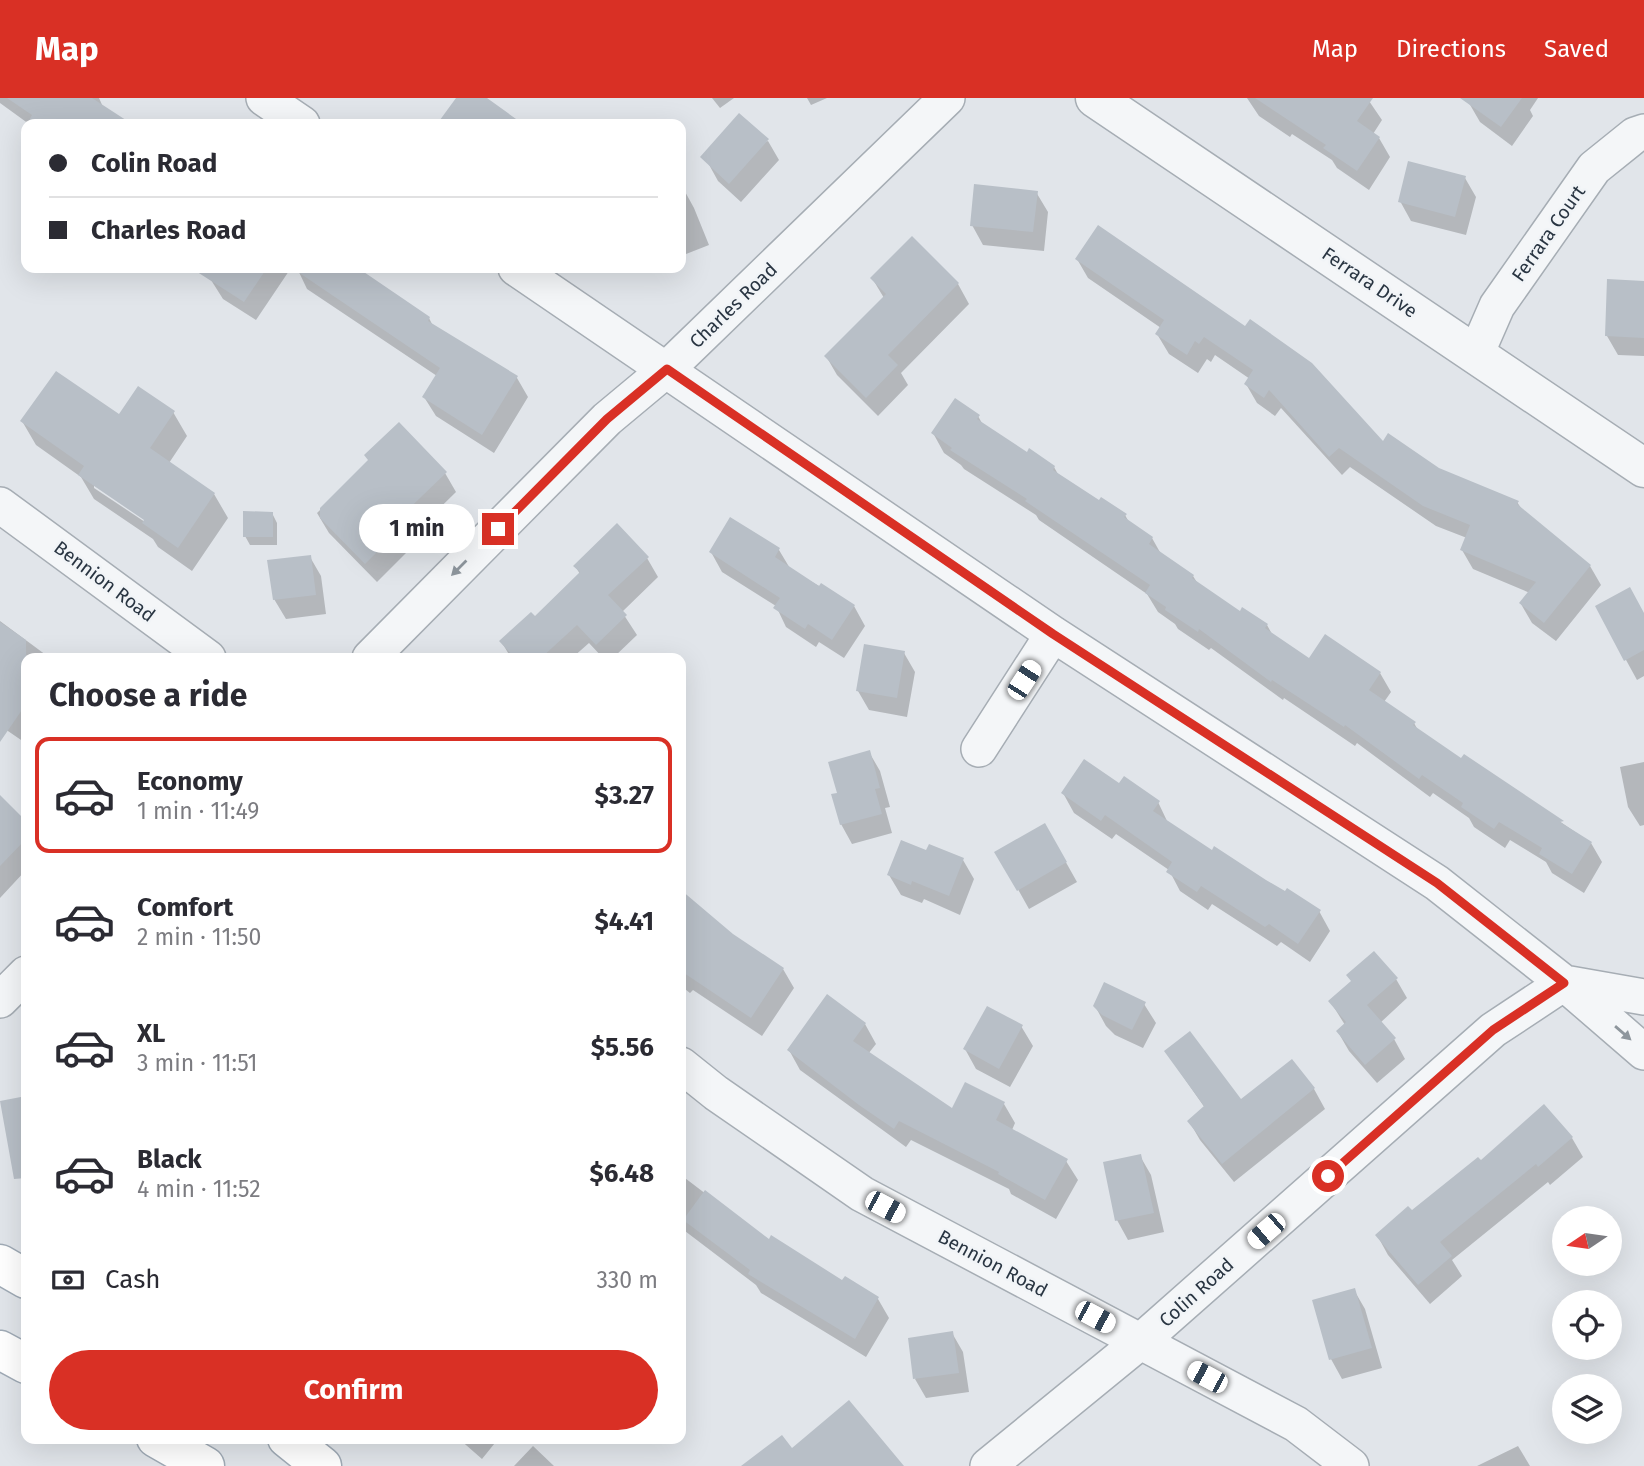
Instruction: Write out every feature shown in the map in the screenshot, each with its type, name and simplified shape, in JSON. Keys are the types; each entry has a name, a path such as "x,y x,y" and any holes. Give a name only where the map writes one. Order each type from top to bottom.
{"main road":[{"path":"0,1264 21,1276"},
{"path":"0,1350 21,1361"},
{"path":"166,1444 205,1466"},
{"path":"294,1444 322,1466"}],"street":[{"name":"Charles Road","path":"375,653 607,419 667,369 947,98"},
{"name":"Ferrara Drive","path":"1095,98 1644,468"},
{"name":"Ferrara Court","path":"1476,354 1497,306 1594,168 1634,135 1644,132"},
{"path":"523,273 1053,634 1437,883 1564,983 1644,1052"},
{"name":"Bennion Road","path":"0,505 201,653"},
{"path":"979,749 1053,634"},
{"path":"0,1000 21,979"},
{"path":"1564,983 1644,997"},
{"name":"Colin Road","path":"988,1466 1141,1341 1493,1030 1564,983"},
{"name":"Bennion Road","path":"686,1069 716,1093 862,1194 1296,1424 1351,1466"}],"building":[{"path":"7,98 92,98 124,119 30,119 32,115"},
{"path":"456,98 487,98 516,119 441,119"},
{"path":"1255,98 1373,98 1357,121 1380,137 1357,171 1323,148 1326,145"},
{"path":"1460,98 1522,98 1501,127"},
{"path":"739,113 769,139 729,184 700,157"},
{"path":"1408,161 1466,176 1455,217 1398,202"},
{"path":"974,184 1038,191 1033,232 970,226"},
{"path":"1098,225 1245,326 1250,319 1312,363 1383,441 1388,433 1439,468 1519,501 1517,504 1591,565 1544,623 1519,603 1536,582 1460,550 1470,525 1423,506 1339,448 1329,457 1269,390 1264,398 1244,384 1253,370 1204,337 1199,344 1195,341 1187,355 1155,334 1164,320 1075,259"},
{"path":"912,236 959,283 888,355 898,365 866,398 824,356 886,294 870,278"},
{"path":"199,273 264,273 244,302"},
{"path":"299,273 365,273 430,317 428,321 518,376 482,435 422,397 440,368"},
{"path":"1607,279 1644,281 1644,338 1605,336"},
{"path":"56,371 119,414 138,386 175,411 150,448 215,493 178,548 142,523 144,520 78,475 84,466 20,421"},
{"path":"955,398 980,415 977,419 1027,452 1029,448 1055,466 1053,470 1099,500 1101,497 1127,514 1124,517 1153,537 1149,544 1240,611 1242,607 1268,624 1265,628 1309,658 1325,634 1381,672 1369,690 1416,722 1413,725 1461,758 1464,754 1592,842 1572,874 1539,854 1542,848 1499,822 1494,829 1461,807 1463,803 1422,775 1419,779 1345,725 1344,727 1272,680 1271,682 1199,629 1198,632 1165,610 1166,607 1145,593 1150,585 1025,501 1027,499 950,450 952,448 931,433"},
{"path":"399,422 447,472 392,525 398,531 365,564 320,518 320,508 368,460 364,455"},
{"path":"243,511 273,512 273,537 243,537"},
{"path":"730,517 780,548 775,557 819,586 821,583 855,605 832,640 808,624 805,629 773,608 780,598 709,552"},
{"path":"617,523 649,557 608,595 627,615 596,645 577,625 546,653 510,653 499,641 531,612 535,616 580,572 573,566"},
{"path":"311,555 316,595 273,600 267,560"},
{"path":"1630,587 1644,613 1644,650 1624,661 1595,606"},
{"path":"0,622 26,640 26,653 21,653 21,711 0,742"},
{"path":"864,644 905,651 897,698 856,691"},
{"path":"870,750 880,788 875,789 882,814 840,825 831,794 837,793 828,762"},
{"path":"1084,759 1119,783 1124,776 1160,801 1153,811 1212,850 1214,846 1266,880 1285,891 1287,888 1321,910 1298,944 1269,924 1265,927 1201,886 1197,892 1166,872 1172,862 1105,815 1101,821 1061,793"},
{"path":"0,795 21,816 21,844 0,866"},
{"path":"1045,823 1067,862 1017,891 994,852"},
{"path":"901,840 926,850 929,844 964,858 949,896 912,881 911,885 887,875"},
{"path":"686,894 733,934 784,968 751,1018 686,974"},
{"path":"1374,951 1398,978 1367,1005 1396,1038 1365,1065 1336,1031 1346,1022 1328,1001 1351,981 1346,975"},
{"path":"1104,982 1146,1002 1132,1030 1102,1015 1093,1006"},
{"path":"827,994 866,1023 853,1041 952,1108 965,1082 1005,1102 996,1120 1068,1159 1045,1200 998,1174 999,1172 899,1121 894,1129 787,1050"},
{"path":"987,1006 1023,1025 999,1069 963,1049"},
{"path":"1190,1031 1241,1099 1292,1059 1315,1088 1222,1164 1187,1121 1204,1106 1164,1051"},
{"path":"21,1097 21,1178 14,1179 0,1101"},
{"path":"1544,1104 1573,1137 1440,1242 1452,1256 1418,1285 1375,1235 1408,1206 1412,1210 1478,1157 1481,1160"},
{"path":"1141,1154 1154,1213 1115,1221 1103,1162"},
{"path":"705,1190 769,1239 771,1235 842,1280 845,1276 879,1297 855,1339 748,1274 750,1270 686,1222 686,1216"},
{"path":"1355,1288 1372,1348 1329,1360 1312,1300"},
{"path":"953,1331 959,1373 913,1379 908,1338"},
{"path":"849,1400 904,1466 741,1466 782,1435 792,1448"}],"route":[{"path":"498,529 607,419 667,369 1053,634 1437,883 1564,983 1493,1030 1328,1176"}]}
